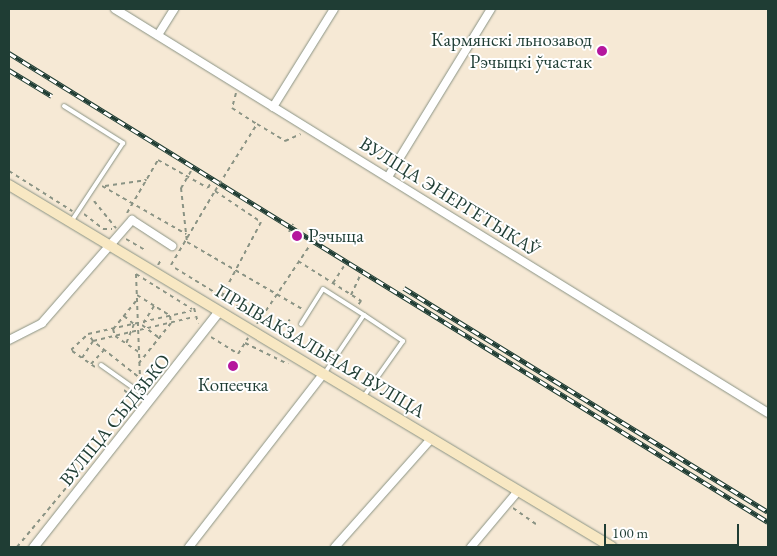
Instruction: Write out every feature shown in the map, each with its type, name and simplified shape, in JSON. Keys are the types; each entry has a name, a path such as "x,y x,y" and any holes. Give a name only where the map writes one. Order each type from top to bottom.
{"main road":[{"name":"ПРЫВАКЗАЛЬНАЯ ВУЛІЦА","path":"9,185 74,218 109,244 612,547"}],"street":[{"name":"ВУЛІЦА ЭНЕРГЕТЫКАЎ","path":"116,9 768,413"},
{"path":"158,35 174,9"},
{"path":"273,107 334,9"},
{"path":"388,177 491,9"},
{"path":"9,340 42,323 109,244 118,230 132,220 172,246"},
{"name":"ВУЛІЦА СЫДЗЬКО","path":"33,547 147,398 204,333 219,311"},
{"path":"189,547 323,374"},
{"path":"335,547 431,439"},
{"path":"471,547 518,491"}],"lane":[{"path":"64,106 123,143 74,218"},
{"path":"301,324 323,289 403,341 362,398"},
{"path":"323,374 364,316"},
{"path":"101,364 147,398"}],"path":[{"path":"238,86 232,108 257,124 285,141 309,130"},
{"path":"171,266 257,124"},
{"path":"134,204 158,160 208,188 215,176"},
{"path":"9,171 74,218 85,218 103,229 118,230"},
{"path":"187,242 180,188 191,171"},
{"path":"103,186 147,180"},
{"path":"97,183 186,234"},
{"path":"215,191 261,222 238,269 222,296"},
{"path":"89,195 118,230 145,250"},
{"path":"90,202 94,201"},
{"path":"85,218 87,207"},
{"path":"289,232 293,224"},
{"path":"187,242 238,269 275,295 308,313"},
{"path":"140,378 136,274 192,310 204,333 238,354 259,319 310,245"},
{"path":"298,261 361,301 355,310"},
{"path":"333,283 344,266"},
{"path":"175,268 331,363"},
{"path":"351,295 360,276"},
{"path":"99,370 71,350 88,334 192,310 207,287"},
{"path":"137,295 170,316 171,323 139,363"},
{"path":"137,300 114,329 115,336 139,352"},
{"path":"144,322 154,306"},
{"path":"124,316 134,324"},
{"path":"82,358 93,341 194,317"},
{"path":"274,328 290,320"},
{"path":"144,322 147,328 159,338"},
{"path":"126,344 134,332 134,324"},
{"path":"88,334 93,341 150,386 147,398 139,403 119,386"},
{"path":"245,343 292,366"},
{"path":"91,364 104,350"},
{"path":"507,504 536,524"}],"railway":[{"path":"9,53 768,522"},
{"path":"9,70 52,96"},
{"path":"404,288 768,512"}],"place":[{"name":"Кармянскі льнозавод Рэчыцкі ўчастак","path":"602,51"},
{"name":"Рэчыца","path":"297,236"},
{"name":"Копеечка","path":"233,366"}]}
